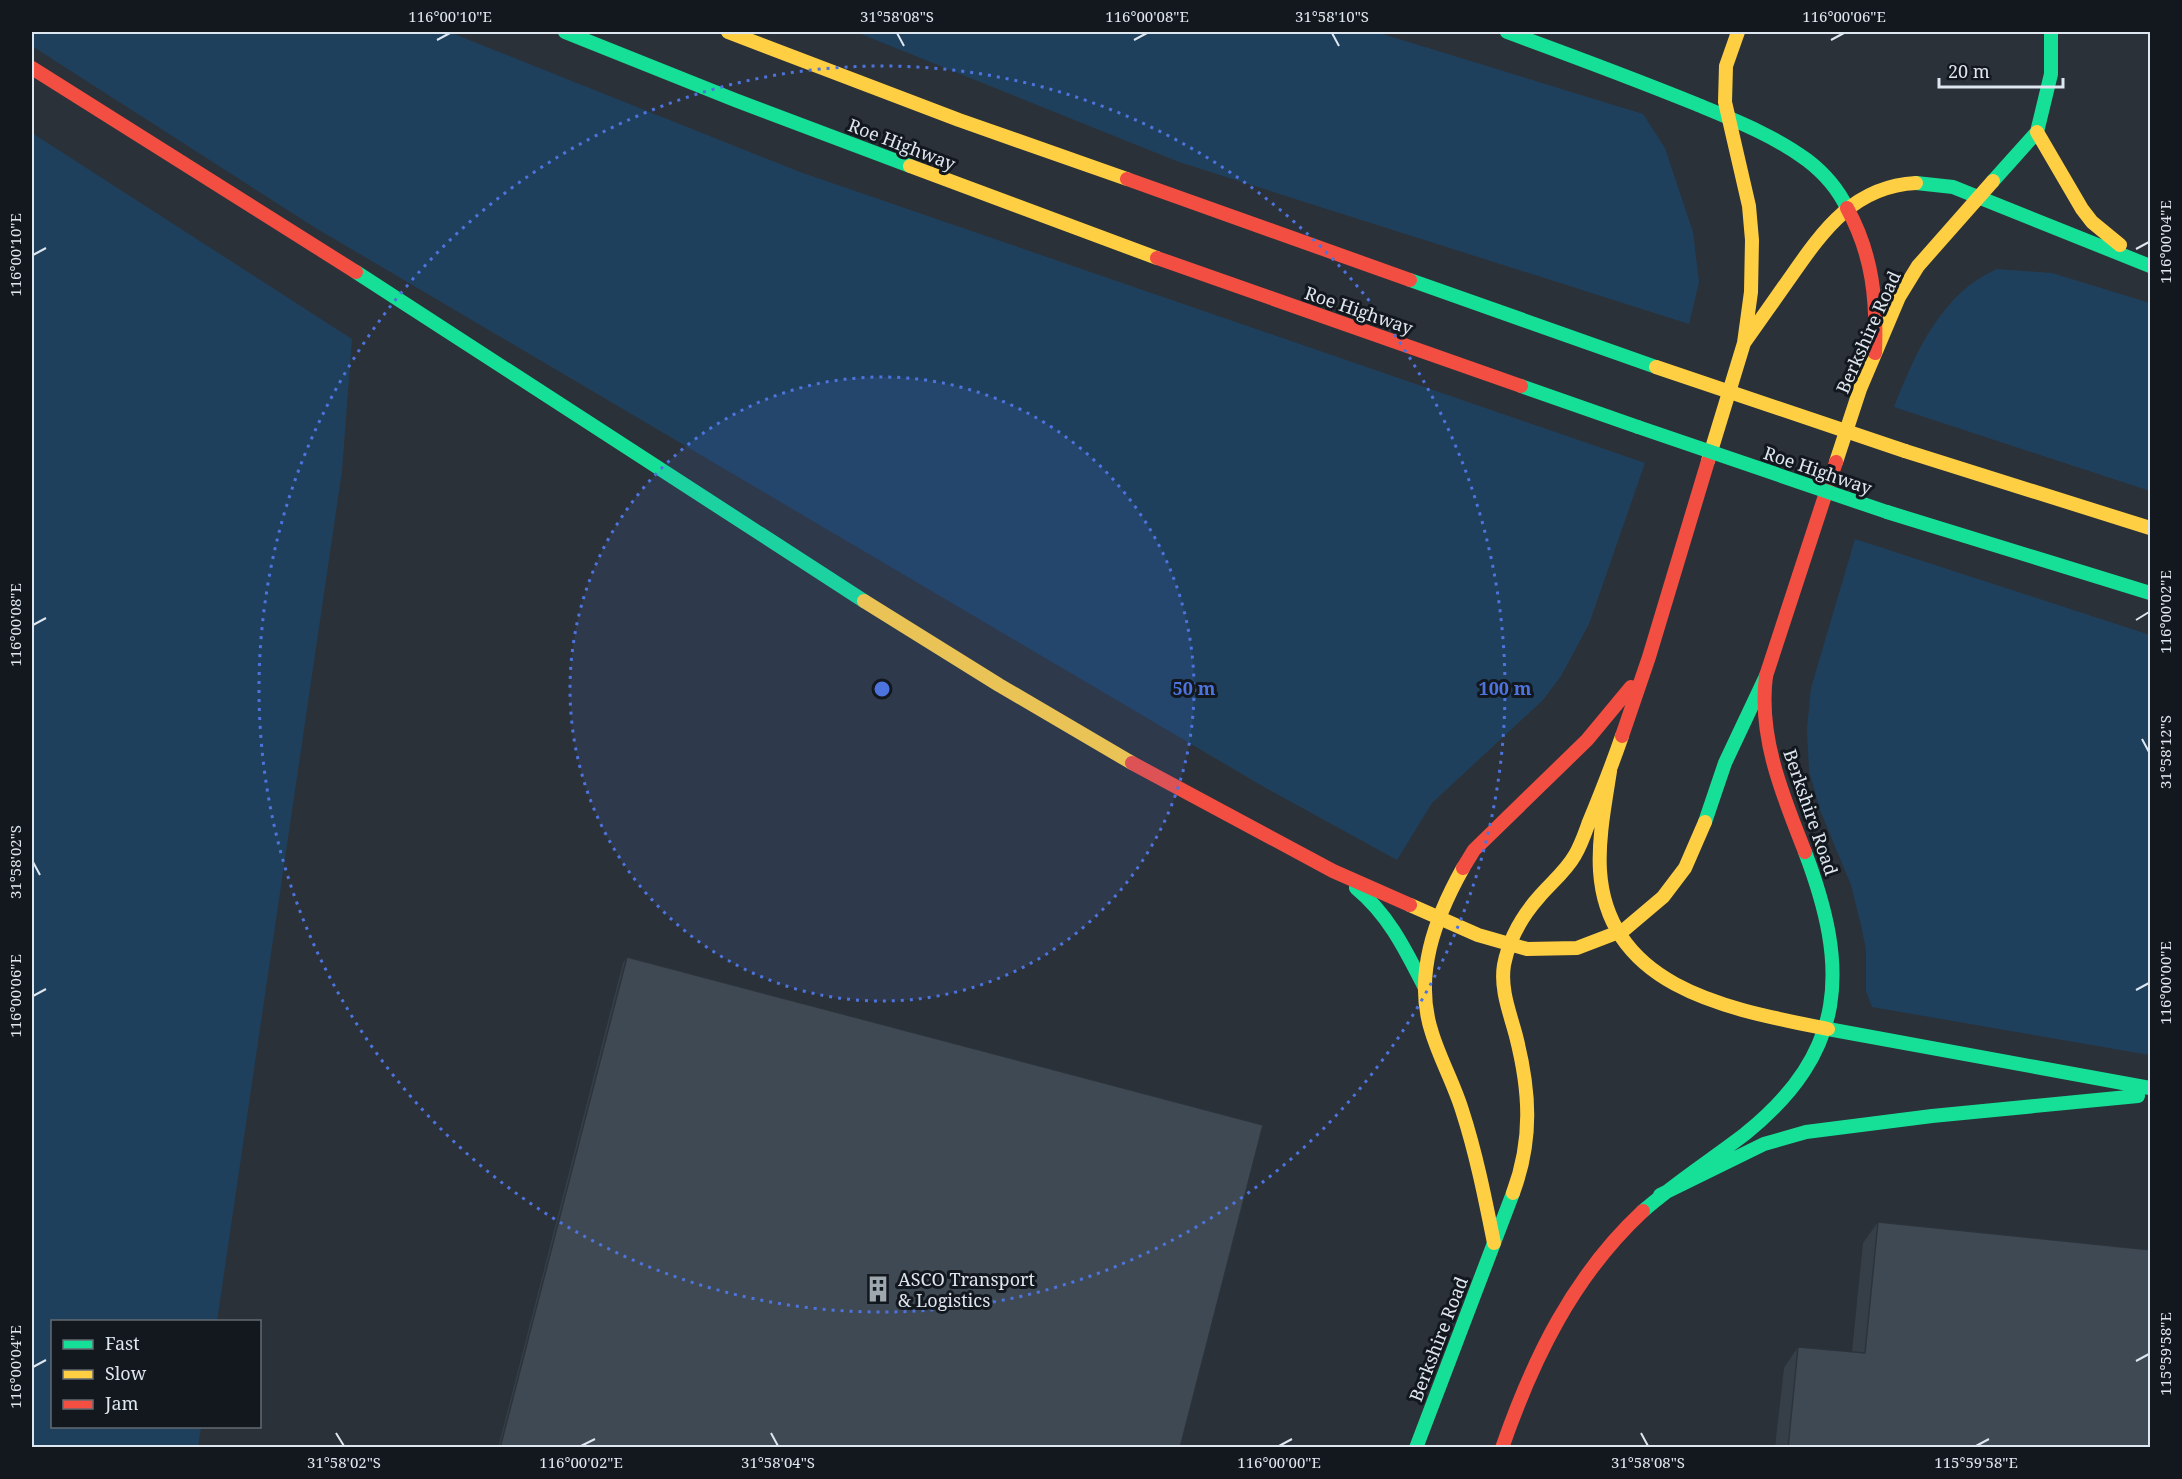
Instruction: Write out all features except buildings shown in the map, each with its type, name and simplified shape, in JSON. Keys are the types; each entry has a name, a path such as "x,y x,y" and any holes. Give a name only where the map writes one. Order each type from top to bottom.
{"main road":[{"name":"Roe Highway","path":"566,32 735,100 1162,260 1887,512 2151,593"},
{"path":"728,32 1004,137 1656,367 1905,452 2151,528"},
{"path":"1507,32 1671,94 1767,135 1805,158 1837,189 1858,228 1871,265 1877,302 1875,353"},
{"name":"Berkshire Road","path":"1416,1448 1520,1174 1528,1129 1525,1071 1503,984 1509,944 1538,898 1564,871 1576,854 1610,771 1649,657 1744,343 1751,300 1754,243 1749,203 1726,118 1724,81 1726,65 1738,32"},
{"name":"Berkshire Road","path":"1502,1448 1530,1374 1574,1292 1599,1256 1660,1195 1730,1146 1763,1119 1787,1094 1812,1058 1825,1028 1833,989 1833,950 1827,912 1815,874 1784,801 1774,767 1766,733 1763,702 1766,676 1860,389 1899,297 1918,266 2037,132 2051,74 2051,32"},
{"path":"32,68 357,272 839,586 999,685 1162,781 1333,871 1478,935 1527,949 1577,948 1624,930 1663,897 1685,868 1701,833 1725,763 1766,676"},
{"path":"2037,132 2092,222 2147,265"},
{"path":"1744,343 1813,245 1832,222 1874,192 1914,183 1953,187 2147,265"},
{"name":"Berkshire Road","path":"1494,1243 1473,1143 1425,1006 1431,945 1438,917 1460,872 1474,850 1587,740 1628,692 1649,657"},
{"path":"1610,771 1599,846 1599,870 1610,917 1618,932 1637,955 1674,985 1719,1004 1825,1028 2151,1088"},
{"path":"1333,871 1366,895 1394,928 1425,988"},
{"path":"1660,1195 1764,1144 1806,1132 1932,1116 2151,1095"}],"shaded area":[{"path":"32,32 449,32 800,172 1645,463 1589,624 1561,676 1543,700 1432,803 1397,860 1264,787 314,227 32,46"},
{"path":"856,32 1376,32 1643,114 1665,148 1693,232 1699,282 1689,324 1179,162"},
{"path":"32,133 352,339 342,471 217,1320 51,1320 51,1428 201,1428 198,1447 32,1447"},
{"path":"1997,269 2052,273 2150,303 2150,491 1894,407 1921,346 1945,309 1960,293"},
{"path":"1855,539 2150,635 2150,1055 1872,1007 1866,991 1866,950 1861,925 1851,885 1820,810 1809,770 1807,729 1811,688"}],"traffic: fast":[{"path":"565,32 735,100 910,166"},
{"path":"1507,32 1673,95 1767,136 1794,151 1819,170 1835,188 1847,208"},
{"path":"1993,181 2037,132 2051,74 2051,32"},
{"path":"1916,183 1953,187 2150,266"},
{"path":"356,272 864,601"},
{"path":"1410,280 1656,367"},
{"path":"1521,386 1638,427"},
{"path":"1638,427 1887,512"},
{"path":"1887,512 2150,593"},
{"path":"1705,822 1725,763 1766,676"},
{"path":"1643,1211 1745,1134 1779,1103 1804,1071 1821,1039 1830,1005 1833,970 1829,933 1805,852"},
{"path":"1356,888 1387,922 1404,947 1425,988"},
{"path":"1828,1029 2150,1088"},
{"path":"1660,1195 1764,1144 1806,1132 1932,1116 2138,1096"},
{"path":"1416,1448 1513,1193"}],"traffic: slow":[{"path":"728,32 959,120 1127,179"},
{"path":"1708,461 1744,343 1751,292 1752,240 1749,206 1725,102 1726,66 1738,32"},
{"path":"2037,132 2082,209 2092,222 2120,245"},
{"path":"910,166 1157,258"},
{"path":"1836,462 1860,389 1899,297 1918,266 1993,181"},
{"path":"1744,343 1829,226 1858,201 1875,192 1916,183"},
{"path":"1656,367 1905,451"},
{"path":"1905,451 2150,528"},
{"path":"864,601 999,685 1132,763"},
{"path":"1513,1193 1524,1153 1527,1115 1521,1056 1504,992 1503,974 1506,955 1517,928 1527,912 1577,851 1622,736"},
{"path":"1610,771 1601,834 1600,871 1608,911 1626,944 1651,969 1682,988 1755,1013 1828,1029"},
{"path":"1410,905 1478,935 1527,949 1577,948 1624,930 1663,897 1685,868 1705,822"},
{"path":"1463,868 1436,927 1426,969 1425,990 1432,1033 1459,1100 1472,1143 1494,1243"}],"traffic: jam":[{"path":"32,68 356,272"},
{"path":"1127,179 1410,280"},
{"path":"1847,208 1863,243 1868,261 1874,297 1875,353"},
{"path":"1157,258 1521,386"},
{"path":"1622,736 1649,657 1708,461"},
{"path":"1805,852 1774,766 1764,699 1766,676 1836,462"},
{"path":"1463,868 1474,850 1587,740 1631,687"},
{"path":"1132,763 1333,871 1410,905"},
{"path":"1502,1448 1527,1383 1558,1320 1596,1263 1643,1211"}],"place":[{"name":"ASCO Transport & Logistics","path":"878,1289"}]}
